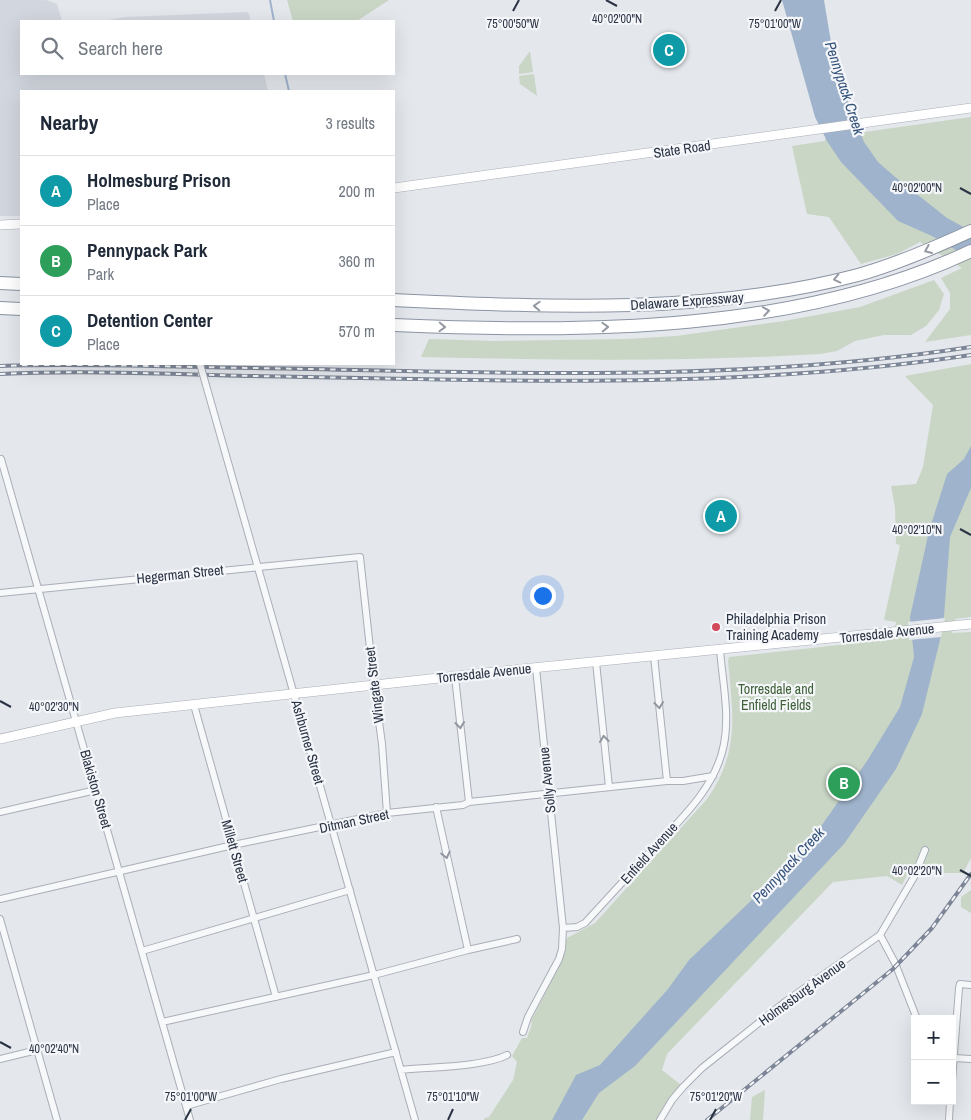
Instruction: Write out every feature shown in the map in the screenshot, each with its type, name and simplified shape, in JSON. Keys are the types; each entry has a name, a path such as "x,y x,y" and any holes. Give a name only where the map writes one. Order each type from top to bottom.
{"highway":[{"name":"Delaware Expressway","path":"395,300 546,306 673,303 760,294 825,282 884,267 915,256 971,231"},
{"name":"Delaware Expressway","path":"395,325 535,330 692,321 825,301 903,279 971,251"},
{"path":"0,283 20,284"},
{"path":"0,308 20,309"}],"street":[{"name":"State Road","path":"395,188 867,124 971,108"},
{"path":"0,225 20,224"},
{"name":"Ashburner Street","path":"200,365 415,1120"},
{"name":"Blakiston Street","path":"1,459 190,1120"},
{"name":"Hegerman Street","path":"0,593 326,559 360,558"},
{"name":"Wingate Street","path":"360,558 382,744 386,813"},
{"name":"Torresdale Avenue","path":"0,738 115,713 971,624"},
{"name":"Enfield Avenue","path":"563,928 577,927 585,923 668,832 704,790 713,776 721,756 726,729 720,649"},
{"path":"654,656 667,781"},
{"path":"596,662 609,788"},
{"name":"Solly Avenue","path":"536,668 563,928"},
{"path":"455,677 469,802"},
{"name":"Millett Street","path":"194,705 276,997"},
{"name":"Ditman Street","path":"0,899 233,845 386,813 463,805 469,802 667,781 683,781 713,776"},
{"path":"0,812 96,790"},
{"path":"436,807 468,950"},
{"name":"Holmesburg Avenue","path":"660,1120 672,1100 702,1068 785,1002 880,935 914,877 925,850"},
{"path":"142,951 350,890"},
{"path":"0,919 58,1120"},
{"path":"523,1032 528,1017 562,949 563,928"},
{"path":"880,935 915,1015"},
{"path":"162,1022 374,975 517,939"},
{"path":"956,1030 960,984 971,985"},
{"path":"0,1059 37,1050"},
{"path":"186,1106 282,1079 396,1052"},
{"path":"401,1070 480,1063 507,1055"},
{"path":"956,1058 971,1059"},
{"path":"948,1120 950,1105"}],"shaded area":[{"path":"0,0 46,0 57,4 62,20 20,20 20,75 264,75 268,90 20,90 20,216 0,216"},
{"path":"248,12 251,20 108,20 125,17"}],"green space":[{"path":"287,0 389,0 359,20 293,20"},
{"path":"530,51 533,72 519,74 519,66"},
{"path":"534,74 537,96 520,84 519,76"},
{"path":"971,117 971,335 925,342 950,309 950,293 941,278 962,268 920,242 897,254 861,264 829,217 807,214 792,146 825,141 825,138 836,136"},
{"path":"934,280 944,294 939,310 926,326 911,335 884,335 855,341 837,351 820,354 670,359 421,357 429,339 494,341 626,339 676,336 784,321 860,307"},
{"name":"Torresdale and Enfield Fields","path":"971,364 971,617 955,619 952,633 971,632 971,858 963,873 908,873 902,885 887,876 833,882 667,1054 662,1070 681,1085 669,1098 656,1120 484,1120 489,1117 513,1080 517,1062 512,1056 522,1038 527,1038 532,1024 531,1021 550,984 567,938 595,923 707,799 718,782 725,765 732,733 729,657 893,639 896,622 884,620 900,545 896,544 895,507 891,486 916,484 923,467 933,405 905,376"},
{"path":"971,890 971,913 961,907 961,897"},
{"path":"765,1090 763,1120 750,1120 752,1097"}],"water":[{"path":"782,0 824,0 833,54 852,113 864,142 878,162 894,176 947,218 971,231 971,259 932,236 898,221 841,162 827,141 815,117"},
{"path":"971,446 971,488 950,537 944,616 940,640 922,714 896,769 844,844 635,1066 599,1093 582,1120 552,1120 576,1075 600,1065 668,989 689,960 805,849 867,761 900,707 914,657 910,617 929,531 947,474 964,459"}],"pier":[{"path":"945,618 941,637 909,640 908,622"}],"waterway":[{"path":"270,0 274,20"},
{"path":"285,75 289,90"}],"railway":[{"path":"0,366 95,365 434,372 613,373 703,371 792,366 881,359 971,347"},
{"path":"0,374 95,372 524,381 703,379 792,374 971,355"},
{"path":"707,1120 893,969 932,928 971,874"}],"place":[{"name":"Detention Center","path":"669,50"},
{"name":"Holmesburg Prison","path":"721,516"},
{"name":"Philadelphia Prison Training Academy","path":"716,627"},
{"name":"Pennypack Park","path":"844,783"}],"water label":[{"name":"Pennypack Creek","path":"845,88"},
{"name":"Pennypack Creek","path":"788,865"}]}
